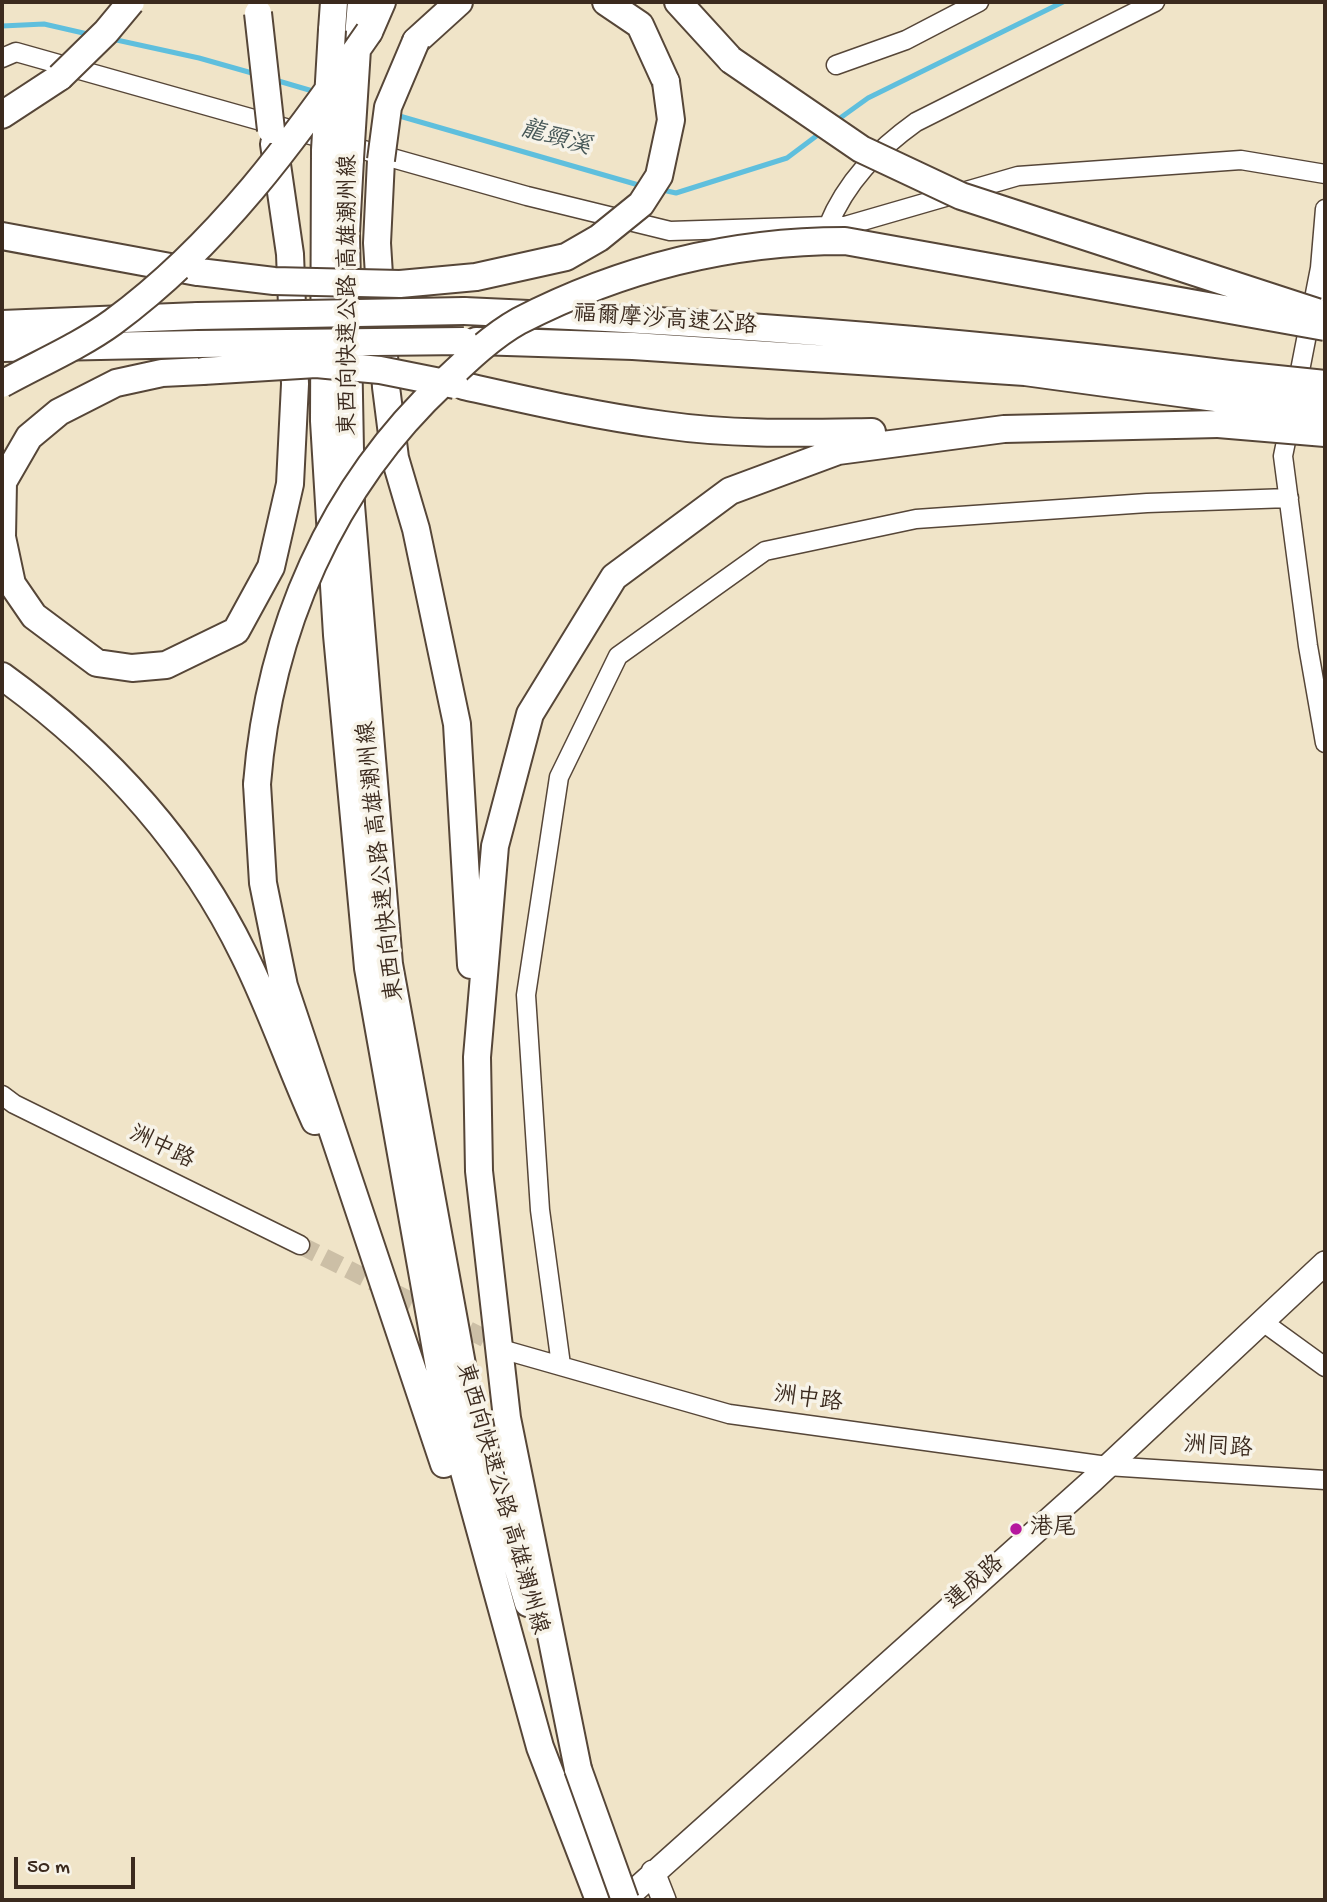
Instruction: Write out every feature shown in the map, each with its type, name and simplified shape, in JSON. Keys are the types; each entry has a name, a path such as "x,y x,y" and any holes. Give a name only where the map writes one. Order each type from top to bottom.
{"highway":[{"path":"2,115 60,77 107,32 131,2"},
{"name":"東西向快速公路 高雄潮州線","path":"334,2 332,30 338,154 346,233 351,505 389,964 469,1403 578,1769 624,1900"},
{"name":"東西向快速公路 高雄潮州線","path":"361,2 358,38 338,154 324,421 337,635 368,968 446,1406 540,1747 599,1900"},
{"path":"2,384 112,323 203,246 293,141 369,32 382,2"},
{"path":"458,2 416,41 388,107 381,160 377,243 386,387 395,458 416,529 457,724 477,1057 479,1171 507,1418 578,1769"},
{"path":"2,236 199,272 274,281 400,284 476,277 566,257 599,238 641,204 659,176 671,120 666,82 640,25 607,2"},
{"path":"678,2 732,60 861,149 961,196 1325,315"},
{"path":"258,8 271,130 290,254 295,384 290,484 271,567 236,631 166,665 132,668 97,663 34,616 12,584 2,537 3,482 29,437 59,412 116,383 162,373 267,364 316,364 380,370 595,415 725,431 1004,429"},
{"path":"540,1747 295,1020 275,951 261,861 257,784 265,712 294,607 324,541 362,478 415,411 488,344 518,322 631,273 721,250 786,241 845,241 1325,327"},
{"name":"福爾摩沙高速公路","path":"2,324 198,316 464,311 636,318 1030,349 1223,399 1325,384"},
{"name":"福爾摩沙高速公路","path":"2,348 464,341 633,346 1025,372 1325,410"},
{"path":"477,1057 495,846 530,714 614,577 730,491 838,451 1223,399 1325,433"},
{"path":"2,676 66,726 126,783 202,881 255,977 290,1067 372,1245"}],"main road":[{"name":"連成路","path":"624,1900 1107,1466 1325,1264"},
{"path":"653,1872 664,1900"}],"street":[{"path":"836,65 906,40 979,2"},
{"path":"828,226 839,198 883,145 916,122 1155,2"},
{"path":"2,58 16,52 527,196 670,231 845,226 1018,176 1241,160 1325,174"},
{"path":"1325,209 1320,268 1283,456 1308,646 1325,743"},
{"path":"561,1365 540,1210 526,995 559,777 618,656 765,551 916,519 1147,503 1289,498"},
{"name":"洲中路","path":"2,1095 14,1104 300,1245"},
{"path":"1263,1322 1325,1367"},
{"name":"洲中路","path":"508,1351 729,1414 1107,1466"},
{"name":"洲同路","path":"1107,1466 1325,1480"}],"waterway":[{"name":"龍頸溪","path":"836,121 868,98 1063,2"},
{"name":"龍頸溪","path":"2,26 44,24 92,35"},
{"name":"龍頸溪","path":"112,39 199,58 259,75"},
{"name":"龍頸溪","path":"275,80 316,92"},
{"name":"龍頸溪","path":"396,115 642,186"},
{"name":"龍頸溪","path":"658,189 676,193 787,158 823,131"}],"tunnel":[{"path":"300,1245 506,1349"}],"place":[{"name":"港尾","path":"1016,1529"}]}
